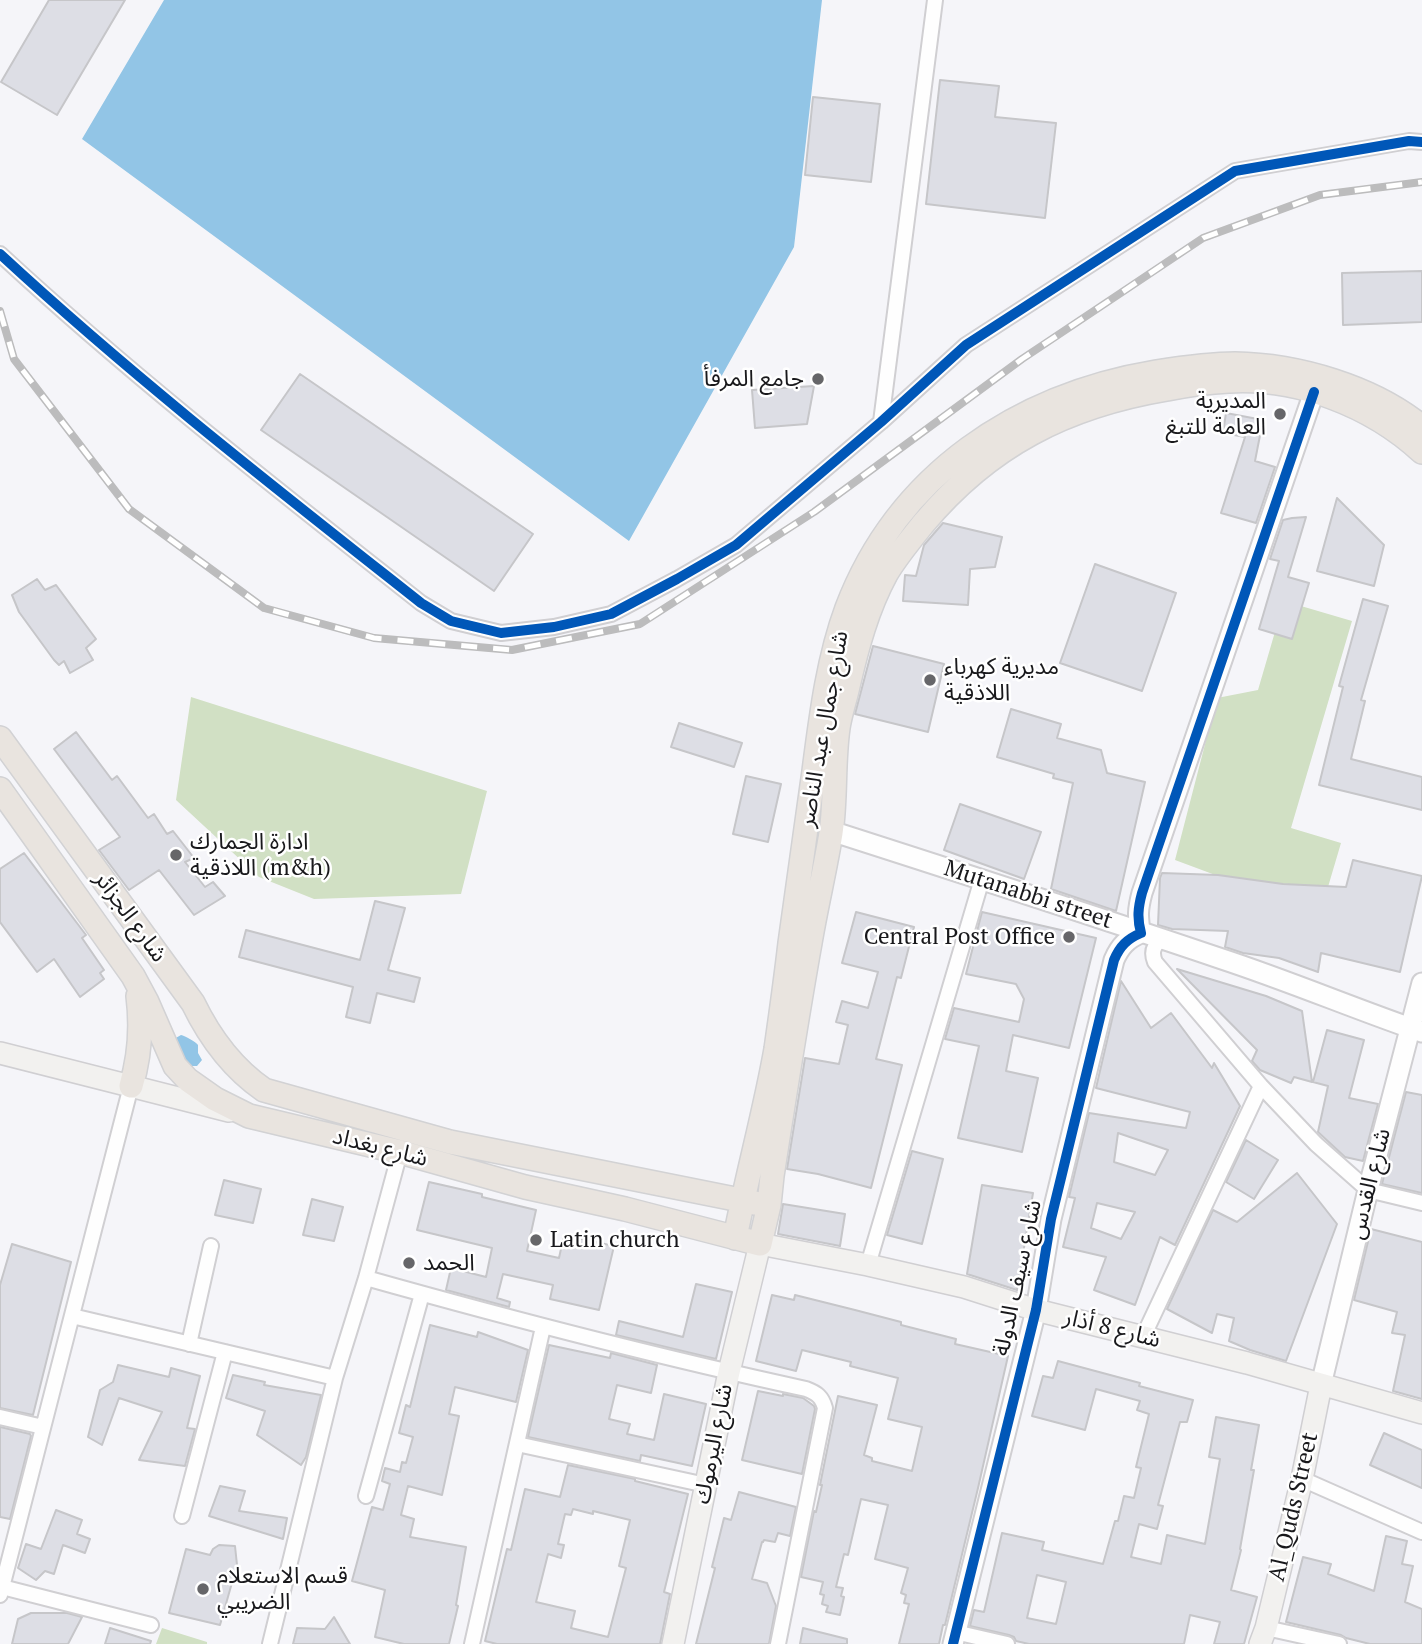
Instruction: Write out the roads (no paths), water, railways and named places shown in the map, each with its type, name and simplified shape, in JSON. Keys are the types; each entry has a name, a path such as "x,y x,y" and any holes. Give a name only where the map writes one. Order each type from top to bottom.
{"main road":[{"name":"شارع جمال عبد الناصر","path":"735,1238 775,1051 818,735 832,661 846,610 861,576 899,515 949,463 1009,422 1075,393 1137,375 1190,366 1236,364 1282,368 1327,379 1370,396 1422,427"},
{"name":"شارع جمال عبد الناصر","path":"760,1244 769,1205 805,972 831,831 838,728 854,662 866,618 886,574 941,502 975,471 1012,444 1053,422 1095,405 1139,393 1189,385 1231,381 1273,383 1314,391 1347,403 1378,419 1407,438 1422,452"},
{"name":"شارع الجزائر","path":"0,738 193,1003 222,1051 247,1079 264,1090"},
{"name":"شارع الجزائر","path":"0,789 133,976 176,1066 188,1080 215,1099 249,1116"},
{"path":"131,1086 140,1050 141,1031 138,994 133,976"},
{"name":"شارع بغداد","path":"0,1053 400,1152 525,1188 625,1209 760,1244"},
{"name":"شارع بغداد","path":"264,1090 450,1142 769,1205"},
{"name":"شارع 8 أذار","path":"760,1244 964,1287 1035,1310 1247,1363 1422,1413"},
{"name":"شارع اليرموك","path":"673,1644 729,1372 760,1244"},
{"name":"Al_Quds Street","path":"1263,1636 1321,1385"}],"street":[{"path":"881,422 935,0"},
{"path":"0,254 58,307 243,463 421,603 451,621 501,633 554,627 611,614 736,545 881,422 966,345 1235,171 1409,141 1422,142"},
{"path":"1142,933 1138,911 1142,893 1314,391"},
{"name":"Mutanabbi street","path":"831,831 1222,959 1416,1030"},
{"path":"868,1265 982,879"},
{"name":"شارع سيف الدولة","path":"954,1638 1035,1310 1051,1219 1114,960 1124,943 1142,933"},
{"path":"1161,940 1153,949 1155,962 1261,1087 1316,1144 1368,1190 1422,1203"},
{"name":"شارع القدس","path":"1321,1385 1368,1190 1416,1030 1422,983"},
{"path":"131,1086 1,1591 151,1625"},
{"path":"1143,1337 1261,1087"},
{"path":"270,1644 335,1378 366,1278 400,1152"},
{"path":"190,1344 211,1246"},
{"path":"366,1278 543,1327 816,1392 822,1398 825,1408 778,1644"},
{"path":"366,1496 422,1294"},
{"path":"72,1316 335,1378"},
{"path":"472,1644 543,1327"},
{"path":"182,1516 225,1352"},
{"path":"0,1417 43,1427"},
{"path":"517,1444 706,1485"},
{"path":"1301,1479 1422,1532"},
{"path":"1263,1636 1339,1644"},
{"path":"954,1638 1007,1644"}],"water":[{"path":"164,0 822,0 794,247 629,541 82,139"},
{"path":"181,1035 198,1045 202,1060 197,1066 185,1063 174,1039"}],"railway":[{"path":"0,311 14,359 129,509 264,608 374,638 512,650 640,624 814,512 1022,359 1203,238 1320,195 1422,182"}],"place":[{"name":"جامع المرفأ","path":"818,379"},
{"name":"المديرية العامة للتبغ","path":"1280,414"},
{"name":"مديرية كهرباء اللاذقية","path":"930,680"},
{"name":"ادارة الجمارك اللاذقية (m&h)","path":"176,855"},
{"name":"Central Post Office","path":"1069,937"},
{"name":"Latin church","path":"536,1240"},
{"name":"الحمد","path":"409,1263"},
{"name":"قسم الاستعلام الضريبي","path":"203,1589"}]}
